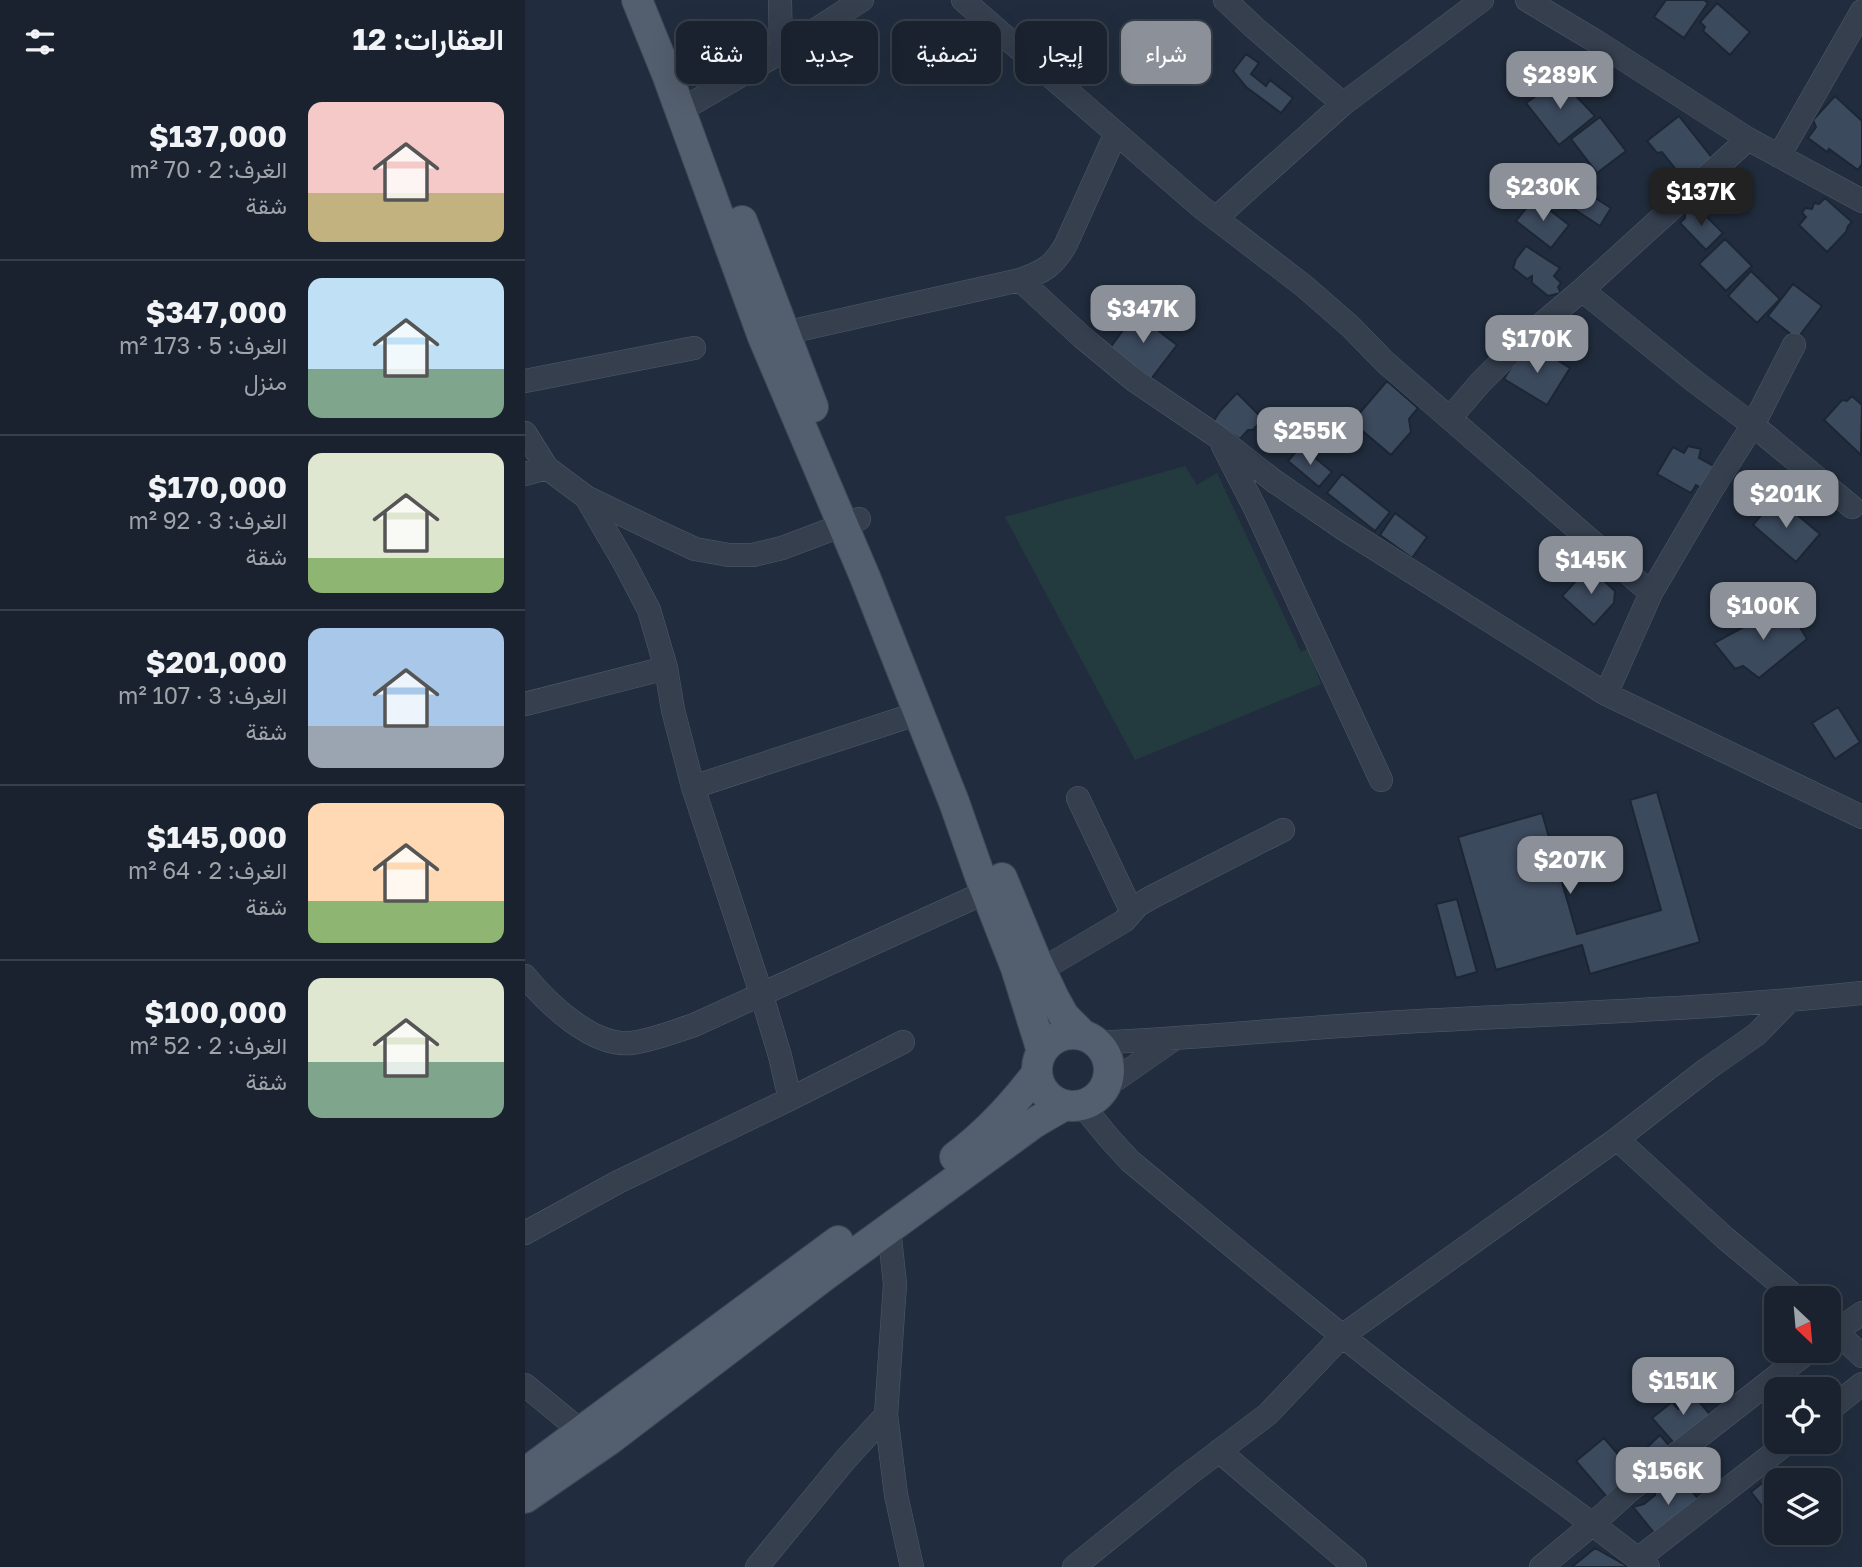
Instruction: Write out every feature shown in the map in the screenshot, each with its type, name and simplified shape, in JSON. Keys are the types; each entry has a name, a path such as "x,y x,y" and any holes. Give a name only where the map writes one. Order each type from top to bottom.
{"main road":[{"path":"637,0 774,335 822,429 851,523 919,713 1016,968 1040,1062 1040,1084 1046,1094 1055,1101 1084,1099"},
{"path":"652,0 693,103 774,335"},
{"path":"525,1473 582,1432 889,1229 1034,1123 1084,1099 1109,1072 1106,1056 1064,1016 1041,970 934,712 851,523"},
{"path":"525,1498 586,1457 708,1351 985,1133 1003,1115 1053,1040 1068,1034 1090,1039"}],"street":[{"path":"693,103 781,52 780,0"},
{"path":"829,21 862,0"},
{"path":"963,0 1216,218 1304,286 1351,327 1385,362 1651,593"},
{"path":"1225,0 1343,104"},
{"path":"1216,218 1343,104 1482,0"},
{"path":"1527,0 1748,139 1862,201"},
{"path":"1779,156 1862,11"},
{"path":"774,335 1020,280 1041,272 1058,258 1066,244 1116,133"},
{"path":"1450,418 1524,339 1748,139"},
{"path":"1020,280 1134,380 1345,529 1606,694 1862,817"},
{"path":"1582,290 1852,507"},
{"path":"1606,694 1651,593 1753,425 1794,345"},
{"path":"525,381 694,348"},
{"path":"525,433 536,471 695,549 729,555 753,555 782,548 851,523"},
{"path":"1218,437 1255,508 1381,780"},
{"path":"586,497 649,610 666,668 673,710 693,788 761,993 790,1099"},
{"path":"525,705 666,668"},
{"path":"693,788 919,713"},
{"path":"1078,798 1132,912"},
{"path":"1041,970 1124,920 1138,905 1283,830"},
{"path":"525,976 539,994 578,1025 607,1041 629,1043 694,1026 986,892"},
{"path":"1090,1039 1174,1039 1415,1021 1789,1001 1862,993"},
{"path":"1079,1566 1185,1477 1268,1414 1342,1336 1617,1139 1757,1034 1789,1001"},
{"path":"1174,1039 1084,1099 1108,1138 1130,1161 1342,1336 1450,1420 1594,1523 1643,1563 1774,1454"},
{"path":"525,1233 618,1182 903,1042"},
{"path":"1617,1139 1725,1238 1783,1286"},
{"path":"889,1229 895,1284 886,1415 896,1495 912,1567"},
{"path":"1841,1325 1862,1313"},
{"path":"1841,1339 1862,1356"},
{"path":"1541,1567 1639,1484 1794,1363"},
{"path":"1841,1401 1862,1384"},
{"path":"525,1385 582,1432"},
{"path":"757,1567 845,1460 886,1415"},
{"path":"1219,1451 1355,1567"}],"green space":[{"path":"1185,466 1197,485 1217,473 1301,652 1308,649 1321,684 1135,760 1005,517"}],"building":[{"path":"1666,0 1704,0 1708,3 1684,38 1654,17"},
{"path":"1717,3 1750,32 1730,55 1703,31 1705,27 1700,22"},
{"path":"1246,54 1259,63 1251,74 1266,86 1270,80 1293,98 1281,113 1246,87 1233,71"},
{"path":"1560,79 1595,116 1559,145 1526,103"},
{"path":"1835,96 1862,121 1862,164 1858,170 1808,138 1816,127 1813,120"},
{"path":"1679,116 1713,159 1685,181 1662,152 1657,153 1647,141"},
{"path":"1600,117 1626,151 1597,173 1571,139"},
{"path":"1565,173 1573,178 1567,187 1578,194 1580,180 1588,181 1598,188 1592,196 1611,208 1600,226 1551,194"},
{"path":"1534,198 1569,225 1551,248 1516,221"},
{"path":"1825,198 1852,222 1827,252 1799,225 1806,217 1802,213 1805,208 1812,209 1814,203 1819,204"},
{"path":"1690,209 1694,214 1699,209 1723,233 1706,250 1680,223"},
{"path":"1725,239 1752,266 1726,291 1699,264"},
{"path":"1526,246 1560,268 1554,276 1561,283 1558,287 1561,293 1548,296 1532,283 1532,276 1527,279 1513,268"},
{"path":"1751,271 1780,299 1757,323 1728,296"},
{"path":"1793,284 1822,306 1797,339 1768,316"},
{"path":"1131,310 1177,345 1151,379 1110,348 1126,326 1123,320"},
{"path":"1523,348 1537,356 1541,350 1570,368 1547,405 1504,379"},
{"path":"1387,381 1418,408 1409,419 1411,432 1391,455 1352,422"},
{"path":"1237,393 1263,419 1240,439 1213,422"},
{"path":"1852,396 1862,405 1861,455 1824,420 1842,400 1847,401"},
{"path":"1301,446 1332,472 1319,487 1288,461"},
{"path":"1688,446 1701,449 1699,458 1714,466 1701,488 1696,485 1691,493 1657,474 1673,447 1684,453"},
{"path":"1342,474 1390,512 1375,531 1327,493"},
{"path":"1776,497 1820,534 1796,562 1753,525"},
{"path":"1395,513 1427,537 1412,558 1380,535"},
{"path":"1589,567 1615,591 1614,603 1594,625 1562,596"},
{"path":"1786,604 1807,639 1759,678 1743,666 1735,669 1714,643"},
{"path":"1838,707 1860,742 1835,759 1812,723"},
{"path":"1657,792 1700,942 1590,974 1582,945 1496,970 1458,837 1542,813 1577,934 1661,910 1630,800"},
{"path":"1457,899 1477,972 1456,978 1436,904"},
{"path":"1683,1383 1714,1419 1679,1449 1652,1418 1672,1402 1678,1409 1682,1406 1671,1393"},
{"path":"1660,1435 1674,1451 1655,1469 1641,1453"},
{"path":"1604,1438 1640,1480 1612,1503 1576,1461"},
{"path":"1678,1475 1702,1503 1659,1539 1633,1507 1644,1504 1655,1495 1655,1490 1662,1483 1666,1485"},
{"path":"1764,1482 1764,1509 1751,1492"},
{"path":"1595,1548 1629,1567 1573,1566"}]}
